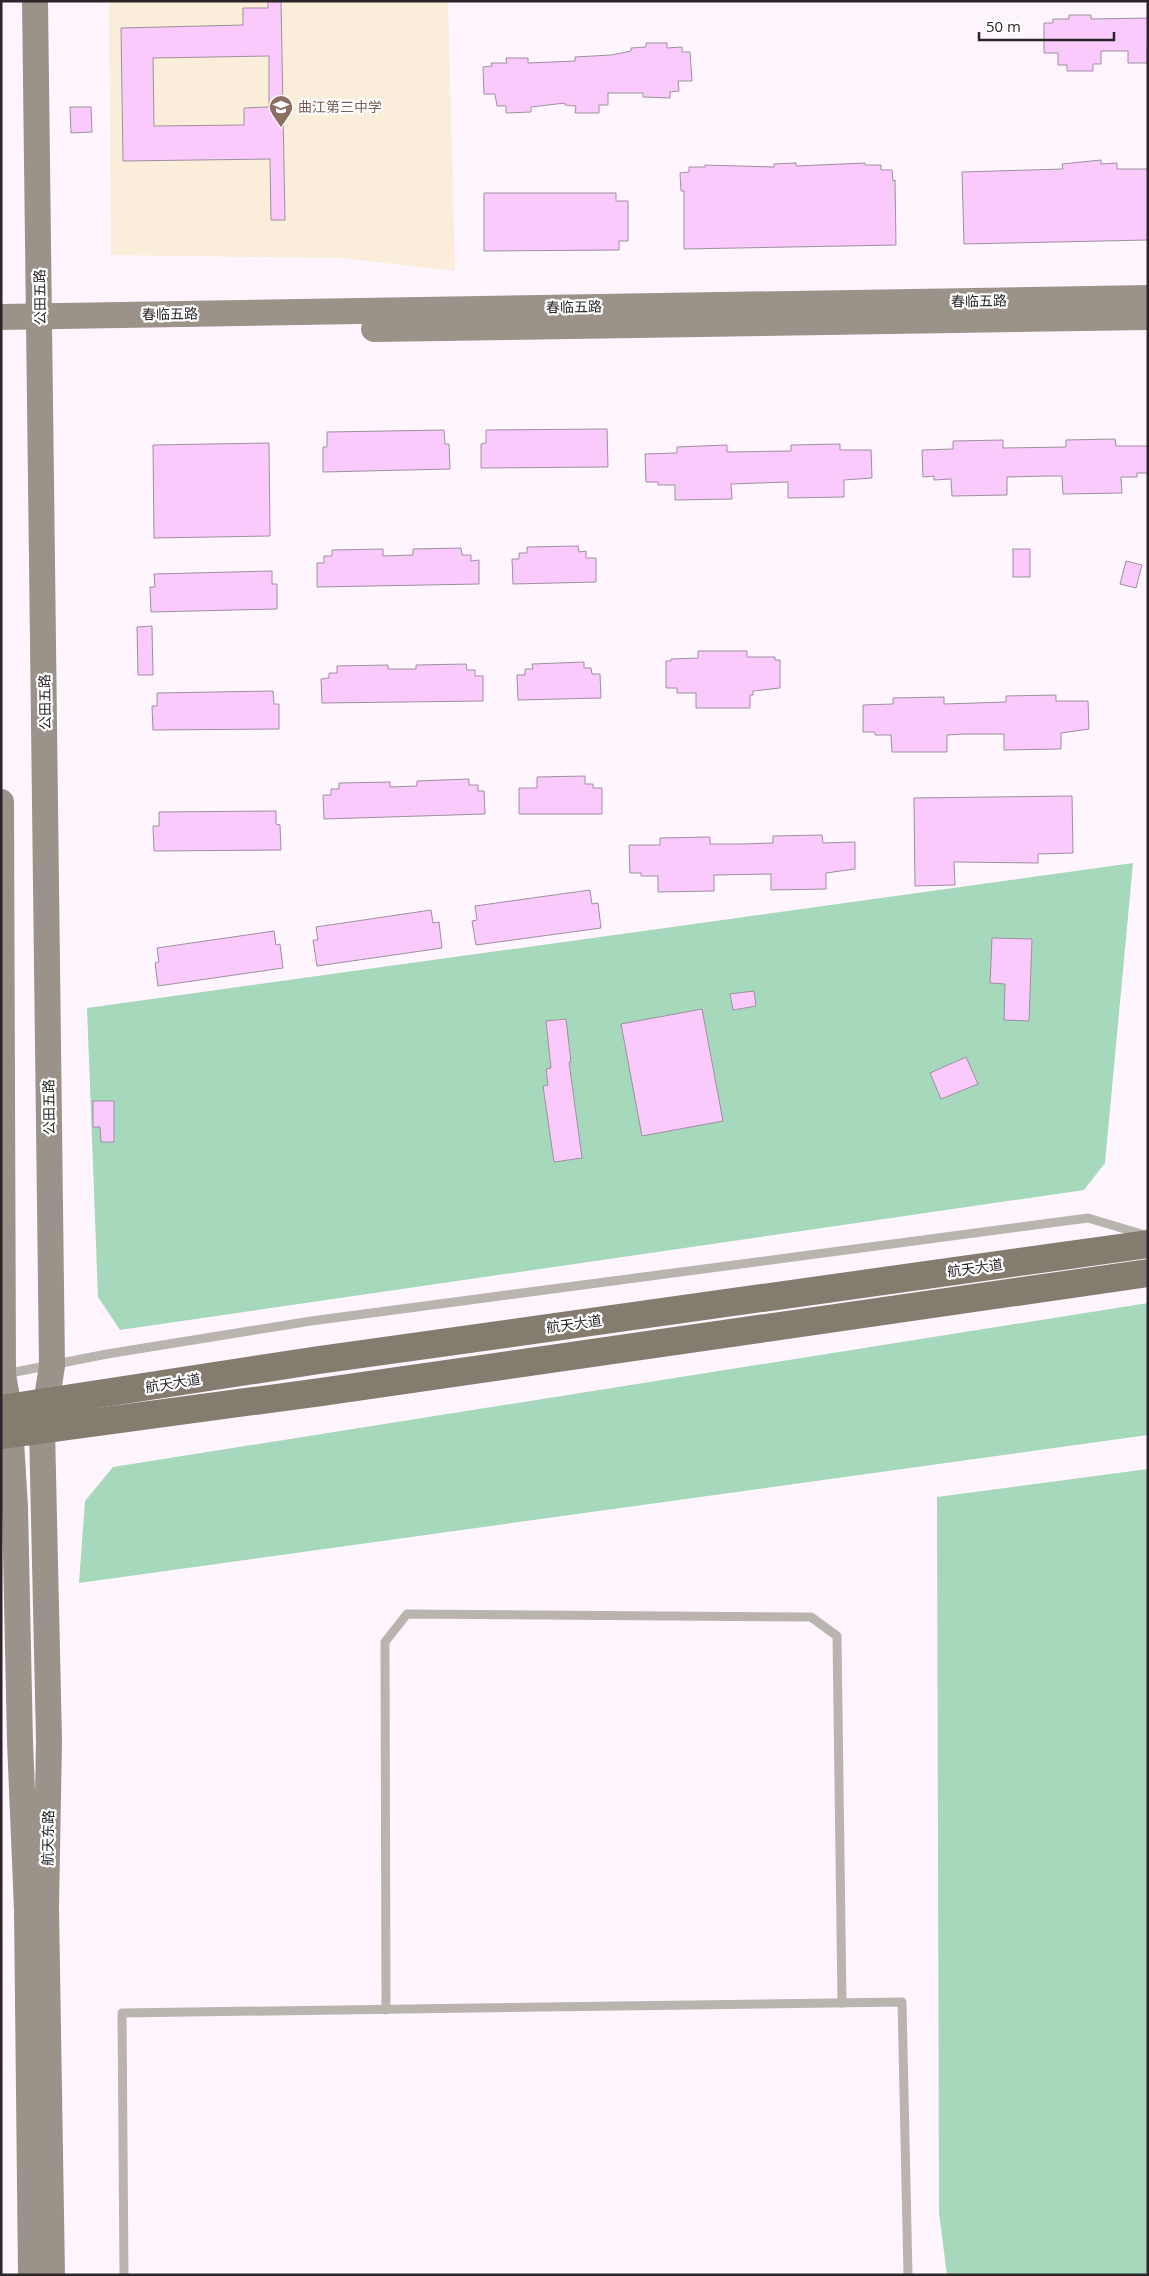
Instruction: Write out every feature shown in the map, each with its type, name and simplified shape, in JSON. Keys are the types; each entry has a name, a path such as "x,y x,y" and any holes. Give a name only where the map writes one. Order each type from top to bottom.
{"main road":[{"name":"公田五路","path":"35,1 52,1366 47,1402"},
{"name":"春临五路","path":"1,335 40,325 1148,298"},
{"name":"春临五路","path":"1,316 40,325 1148,317"},
{"path":"1,802 2,1375 5,1422"},
{"name":"航天大道","path":"5,1422 47,1402 319,1360 1148,1244"},
{"name":"航天大道","path":"5,1422 42,1429 321,1392 1148,1274"},
{"name":"航天东路","path":"47,1402 42,1429 49,1740 46,1908 52,2275"},
{"name":"航天东路","path":"5,1422 15,1507 20,1742 27,1910 32,2275"}],"lane":[{"path":"2,1375 106,1354 311,1321 1088,1218 1148,1236"},
{"path":"386,2010 385,1642 407,1614 811,1617 837,1636 842,2003"},
{"path":"124,2275 122,2013 902,2002 908,2275"}],"shaded area":[{"name":"曲江第三中学","path":"109,1 448,1 455,271 341,258 111,255"}],"green space":[{"path":"1133,863 1105,1163 1084,1190 120,1330 98,1297 87,1008"},
{"path":"1148,1303 1148,1435 79,1583 85,1501 113,1467"},
{"path":"1148,1469 1148,2275 947,2275 939,2213 937,1497"}],"building":[{"path":"268,1 281,1 285,220 271,220 270,159 123,161 121,28 243,25 243,8 268,8","holes":["269,56 269,107 244,108 244,125 154,126 153,58"]},
{"path":"1069,15 1091,15 1091,19 1148,18 1147,63 1128,63 1128,51 1101,51 1101,64 1093,64 1093,71 1067,71 1067,65 1058,65 1058,53 1044,53 1044,23 1053,23 1053,19 1069,19"},
{"path":"646,43 667,43 667,48 682,47 682,52 690,52 692,81 678,81 679,91 670,92 670,98 643,97 643,93 608,93 608,105 599,105 599,113 575,113 576,106 565,105 565,103 531,107 531,112 506,113 506,106 497,106 495,94 484,94 483,67 492,66 491,63 507,63 506,58 528,58 528,63 575,61 575,57 611,55 631,51 631,48 646,47"},
{"path":"70,107 91,107 92,132 71,133"},
{"path":"1101,160 1101,164 1117,163 1117,169 1148,169 1148,240 964,244 962,172 1063,169 1062,164"},
{"path":"796,163 796,166 865,163 865,165 881,165 881,170 892,170 893,181 895,180 896,245 684,249 684,191 681,191 680,173 689,172 689,167 705,167 705,165 774,167 774,164"},
{"path":"484,193 616,193 616,201 628,201 628,241 619,241 619,250 484,251"},
{"path":"607,429 608,467 481,468 481,444 486,443 486,430"},
{"path":"444,430 445,444 449,444 450,469 323,472 323,447 327,447 327,432"},
{"path":"1115,439 1116,446 1148,446 1148,473 1137,473 1137,477 1121,477 1122,493 1063,494 1062,476 1047,476 1007,477 1007,495 952,496 951,479 934,480 934,476 923,477 922,450 953,449 953,441 1003,440 1003,448 1066,447 1066,440"},
{"path":"269,443 270,536 154,538 153,445"},
{"path":"840,444 840,450 871,450 872,478 844,480 844,497 788,498 788,482 731,484 732,499 675,500 675,485 658,485 658,482 646,482 645,454 677,453 677,447 727,445 727,452 791,451 791,445"},
{"path":"578,546 579,552 586,551 586,558 596,558 596,582 513,584 512,559 519,559 519,553 527,553 527,547"},
{"path":"461,548 462,555 471,555 471,561 479,560 479,584 317,587 317,563 324,563 324,556 332,556 332,550 383,549 383,556 413,555 413,549"},
{"path":"1013,549 1030,549 1030,577 1013,577"},
{"path":"1126,561 1142,565 1136,588 1120,584"},
{"path":"272,571 272,584 277,584 277,609 151,612 150,587 155,587 154,574"},
{"path":"152,626 153,675 138,675 137,627"},
{"path":"698,651 747,651 747,657 775,657 775,660 780,660 780,688 753,691 753,695 750,695 750,708 696,708 696,693 677,693 677,688 666,688 666,661 671,661 671,659 698,658"},
{"path":"584,662 584,668 591,668 592,674 600,674 601,698 518,700 517,675 525,675 525,669 533,669 532,664"},
{"path":"466,664 467,670 475,670 475,676 483,676 483,701 322,703 321,679 329,678 329,673 337,673 337,666 388,665 388,669 416,669 416,665"},
{"path":"273,691 274,704 279,704 279,729 153,730 152,706 157,706 157,693"},
{"path":"1056,695 1056,701 1088,701 1089,729 1061,733 1061,749 1004,750 1004,734 964,734 947,735 947,752 892,752 891,735 875,735 875,732 863,732 863,705 893,704 893,698 944,697 944,704 1006,702 1006,696"},
{"path":"585,776 585,784 593,784 593,788 602,788 602,814 519,814 519,788 537,788 537,777"},
{"path":"469,779 469,785 478,785 478,791 484,791 485,814 324,819 323,795 331,795 331,789 339,789 339,783 390,782 390,787 417,786 417,781"},
{"path":"1072,796 1073,853 1038,854 1038,863 954,862 955,885 915,886 914,798"},
{"path":"276,811 276,824 280,825 281,850 154,851 153,826 159,826 159,812"},
{"path":"822,835 823,843 855,842 855,869 826,873 826,889 771,890 771,874 714,875 714,891 658,892 658,876 641,876 641,873 630,873 629,845 660,845 660,838 710,837 710,844 742,844 773,843 773,836"},
{"path":"590,890 592,904 598,903 601,928 476,945 472,921 477,920 475,906"},
{"path":"431,910 433,923 439,922 442,948 317,966 313,940 318,940 316,927"},
{"path":"274,931 276,945 280,944 283,968 158,986 155,963 159,962 157,948"},
{"path":"992,938 1032,939 1029,1021 1004,1020 1005,984 990,983"},
{"path":"754,991 756,1006 733,1010 730,994"},
{"path":"702,1009 723,1121 642,1136 621,1024"},
{"path":"566,1019 571,1062 569,1062 582,1158 554,1162 543,1086 548,1085 546,1069 551,1068 546,1021"},
{"path":"966,1057 978,1084 941,1099 930,1073"},
{"path":"93,1101 114,1101 114,1142 101,1142 100,1127 93,1127"}],"place":[{"name":"曲江第三中学","path":"281,128"}]}
